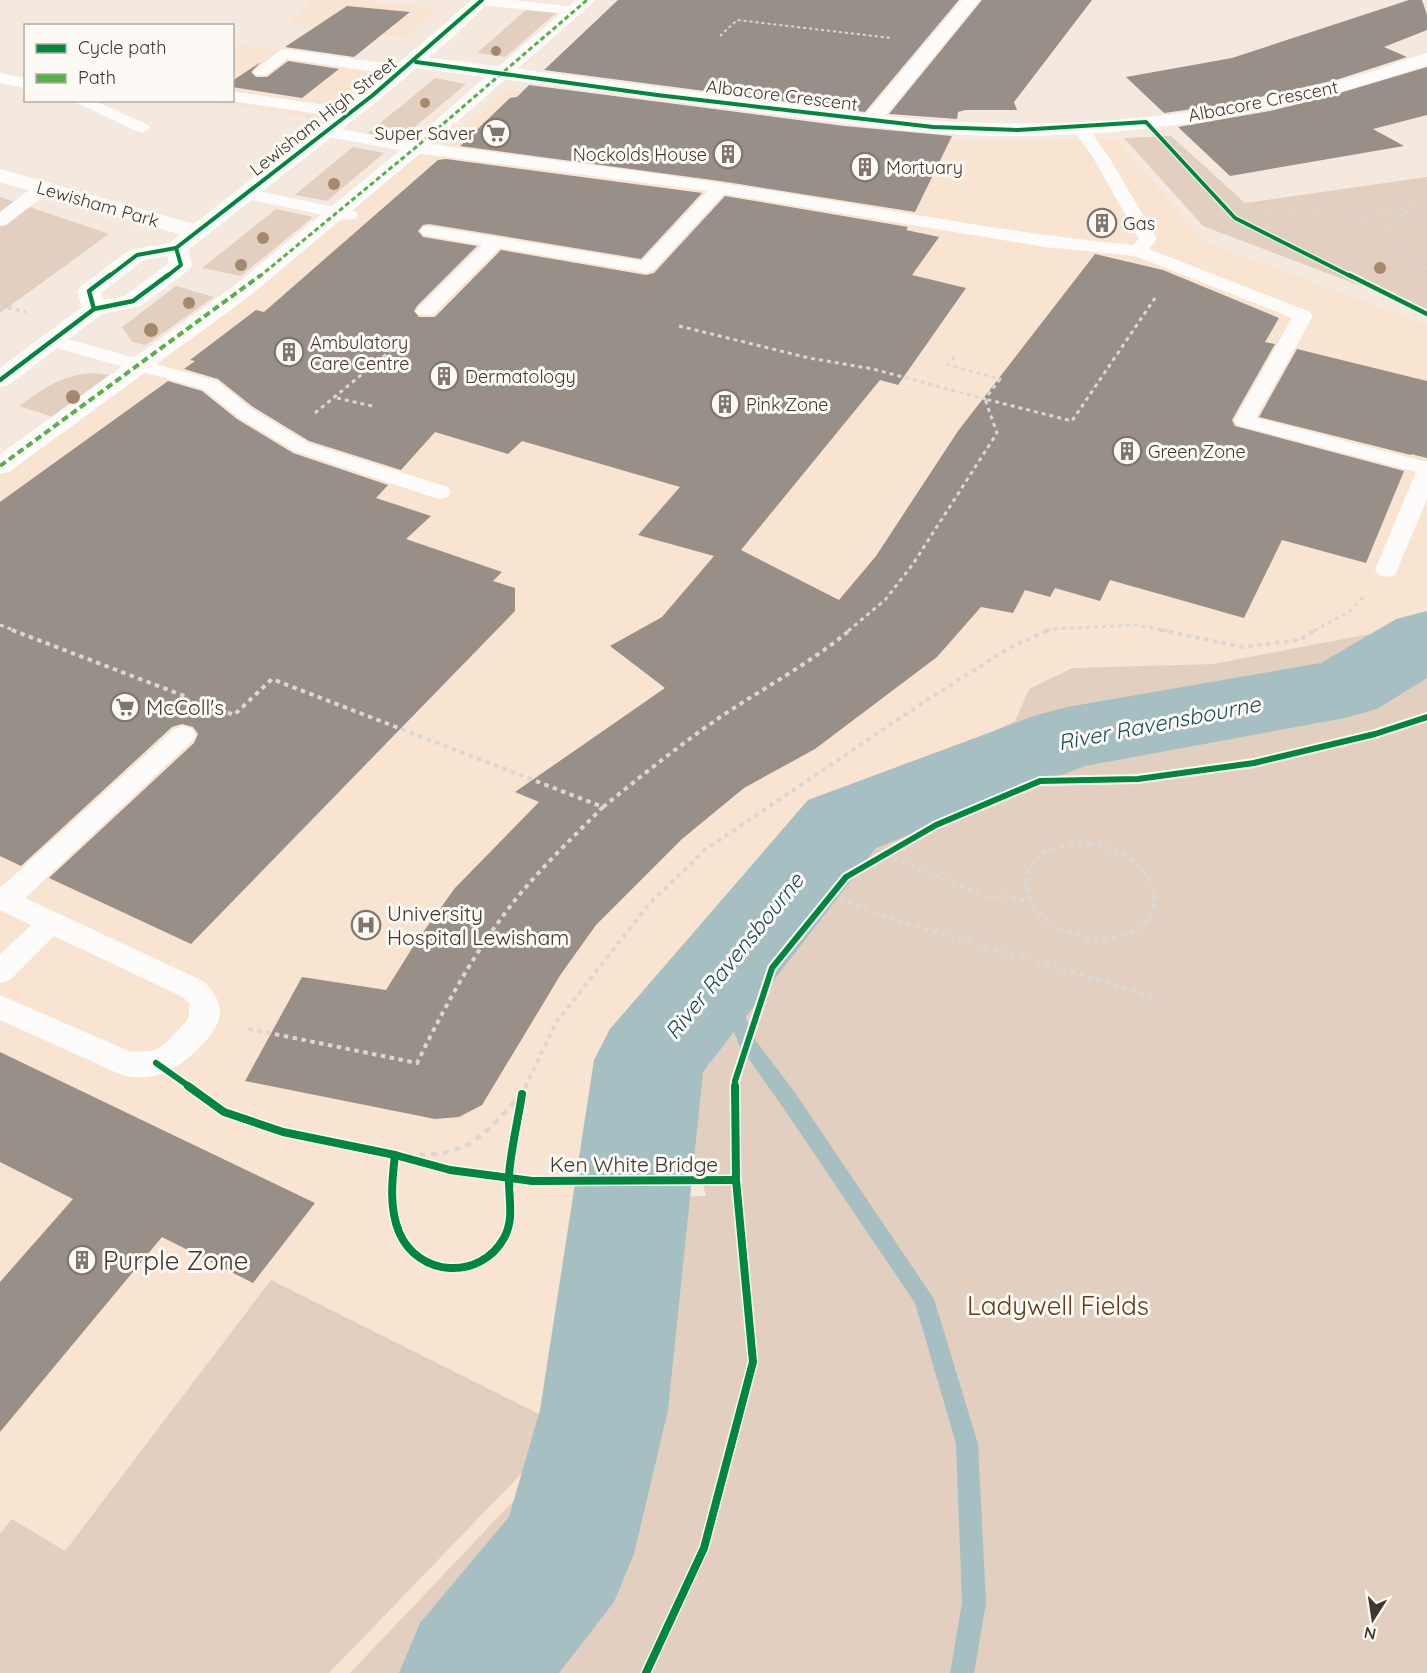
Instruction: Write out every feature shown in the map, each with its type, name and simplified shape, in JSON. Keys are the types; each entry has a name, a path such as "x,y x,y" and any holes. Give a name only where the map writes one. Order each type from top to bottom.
{"main road":[{"name":"Lewisham High Street","path":"94,309 89,291 137,255 176,248 410,67 478,0"},
{"path":"871,121 971,0"},
{"path":"0,466 239,293 343,214 415,148 504,74 581,5"},
{"name":"Albacore Crescent","path":"410,67 504,74 871,121 974,130 1018,130 1080,127 1224,112 1307,96 1378,77 1427,59"},
{"name":"Lewisham Park","path":"0,175 196,232"},
{"path":"0,380 94,309 133,301 181,265 176,248"}],"lane":[{"path":"478,0 581,5"},
{"path":"261,72 284,54 410,67"},
{"path":"0,78 24,84"},
{"path":"235,93 300,102 351,114"},
{"path":"84,102 142,128"},
{"path":"1080,127 1102,159 1148,239 1138,251"},
{"path":"328,132 415,148 720,188 1045,242 1138,251 1303,316 1244,421 1427,470 1387,570"},
{"path":"0,221 43,188"},
{"path":"429,231 495,243 520,244 646,267 720,188"},
{"path":"248,194 343,214"},
{"path":"426,311 495,243"},
{"path":"53,341 210,385 245,413 284,434 301,447 440,492"},
{"path":"0,1007 129,1064 156,1063 176,1053 203,1023 204,1001 193,989 2,899 183,735"},
{"path":"0,972 51,922"}],"path":[{"path":"720,36 736,20 934,44"},
{"path":"1214,198 1228,212"},
{"path":"1222,206 1357,219 1427,202"},
{"path":"1411,207 1384,230 1427,270"},
{"path":"679,326 809,358 873,369 1072,422 1155,298"},
{"path":"0,306 28,312"},
{"path":"284,434 336,398 414,332"},
{"path":"956,355 948,365 1000,379 985,399"},
{"path":"336,398 372,406"},
{"path":"270,1034 417,1063 445,1005 472,961 510,907 547,863 603,807 655,764 717,719 820,655 885,600 913,564 997,433 985,399"},
{"path":"520,1105 522,1094 557,1021 650,903 706,849 921,704 1009,648 1051,629 1137,625 1243,647 1298,640 1350,611 1387,570"},
{"path":"0,625 189,698"},
{"path":"200,702 234,715 272,679 603,807"},
{"path":"885,854 987,897 1029,901 1044,920 1062,931 1083,938 1105,939 1125,935 1141,926 1152,914 1156,899 1153,884 1144,869 1129,857 1110,847 1088,843 1066,844 1047,849 1033,860 1024,874 1024,890 1029,901"},
{"path":"875,860 895,849"},
{"path":"824,904 838,886"},
{"path":"831,895 889,918 1156,997"},
{"path":"385,1154 432,1156 456,1151 481,1138 522,1094"},
{"path":"394,1164 395,1155"},
{"path":"395,1155 421,1164"}],"shaded area":[{"path":"313,0 353,0 437,8 404,38 288,23"},
{"path":"234,44 383,64 316,119 214,102 234,102"},
{"name":"University Hospital Lewisham","path":"509,89 968,142 1117,139 1204,242 1427,325 1427,623 1213,664 1071,667 1029,689 1018,723 841,802 624,1049 540,1478 351,1673 0,1673 0,474 255,292 421,153 577,163 443,146"}],"green space":[{"path":"526,10 556,13 505,57 477,53"},
{"path":"435,78 466,84 399,140 367,134"},
{"path":"1171,136 1245,203 1427,177 1427,311 1203,226 1124,138"},
{"path":"353,147 384,153 327,201 295,195"},
{"path":"0,197 109,234 0,313"},
{"path":"276,209 313,217 241,276 202,268"},
{"path":"176,286 214,297 146,345 132,342 122,327"},
{"path":"92,373 109,375 53,417 19,406 61,380"},
{"name":"Ladywell Fields","path":"1427,623 1427,1673 350,1673 539,1474 603,1199 706,1196 696,1159 650,1145 630,1130 623,1107 622,1048 837,805 1015,721 1029,689 1072,668 1213,664"},
{"path":"271,1280 541,1415 525,1470 329,1673 0,1673 0,1534 12,1519 65,1551"}],"building":[{"path":"618,0 959,0 865,112 544,70"},
{"path":"982,0 1092,0 1014,102 1017,110 965,110 958,112 957,119 889,114"},
{"path":"1409,0 1422,0 1427,15 1427,30 1384,47 1407,57 1336,80 1229,104 1164,113 1126,77 1232,58"},
{"path":"347,6 410,12 354,57 285,47"},
{"path":"288,61 339,69 302,98 234,87 234,80 261,62 251,72 256,77 267,77"},
{"path":"1427,67 1427,115 1373,129 1404,146 1230,176 1178,127 1270,111"},
{"path":"529,85 844,126 952,136 915,212 720,181 460,146 510,98 517,97"},
{"path":"446,159 702,193 641,259 429,224 423,225 418,231 423,237 477,246 417,306 414,311 419,317 435,317 501,250 646,275 654,273 725,196 908,227 906,230 939,237 912,275 966,288 898,385 880,380 741,550 839,600 876,556 958,431 1095,254 1163,270 1279,318 1265,342 1275,344 1232,420 1235,426 1404,471 1366,563 1282,540 1244,618 1110,580 1100,601 1055,588 1050,597 1025,590 1013,613 981,607 937,657 815,749 744,788 682,839 596,925 561,974 482,1105 459,1117 435,1119 245,1081 302,977 386,990 416,942 455,888 539,802 515,792 665,688 610,646 662,617 714,556 638,535 680,487 522,441 508,454 435,432 401,470 309,441 253,407 218,379 184,369 195,361 190,360 256,310 264,312 438,160"},
{"path":"1297,349 1427,381 1427,458 1259,417"},
{"path":"168,381 202,391 237,419 293,453 388,485 376,498 431,516 406,539 502,572 493,581 515,588 515,611 191,944 49,878 194,743 198,734 193,727 182,724 172,727 21,866 0,856 0,502"},
{"name":"Purple Zone","path":"0,1052 315,1203 253,1283 162,1237 0,1432 0,1282 73,1199 0,1162"}],"waterway":[{"name":"River Ravensbourne","path":"470,1673 566,1554 604,1410 649,1060 842,824 1067,738 1345,688 1427,639"},
{"path":"721,973 745,1040 789,1100 924,1299 967,1444 974,1603 962,1673"}],"marked path":[{"path":"0,466 239,293 415,148 587,0"}],"cycle path":[{"path":"94,309 89,291 137,255 176,248 373,95 482,0"},
{"path":"416,62 657,95 933,127 1018,130 1146,122 1235,218 1427,314"},
{"path":"0,380 94,309 133,301 181,265 176,248"},
{"path":"646,1673 704,1548 753,1362 736,1180 735,1081 772,968 831,895 846,877 936,825 1040,781 1138,779 1254,763 1375,734 1427,717"},
{"name":"Ken White Bridge","path":"156,1063 224,1112 283,1132 395,1155 450,1170 532,1181 736,1180"},
{"path":"395,1155 392,1184 394,1213 405,1244 424,1261 437,1266 450,1269 475,1266 497,1249 510,1223 509,1176 522,1094"}],"place":[{"name":"Super Saver","path":"496,133"},
{"name":"Nockolds House","path":"728,154"},
{"name":"Mortuary","path":"865,167"},
{"name":"Gas","path":"1102,223"},
{"name":"Ambulatory Care Centre","path":"289,352"},
{"name":"Dermatology","path":"444,376"},
{"name":"Pink Zone","path":"725,404"},
{"name":"Green Zone","path":"1127,451"},
{"name":"McColl's","path":"125,707"},
{"name":"University Hospital Lewisham","path":"366,925"},
{"name":"Purple Zone","path":"82,1260"}]}
